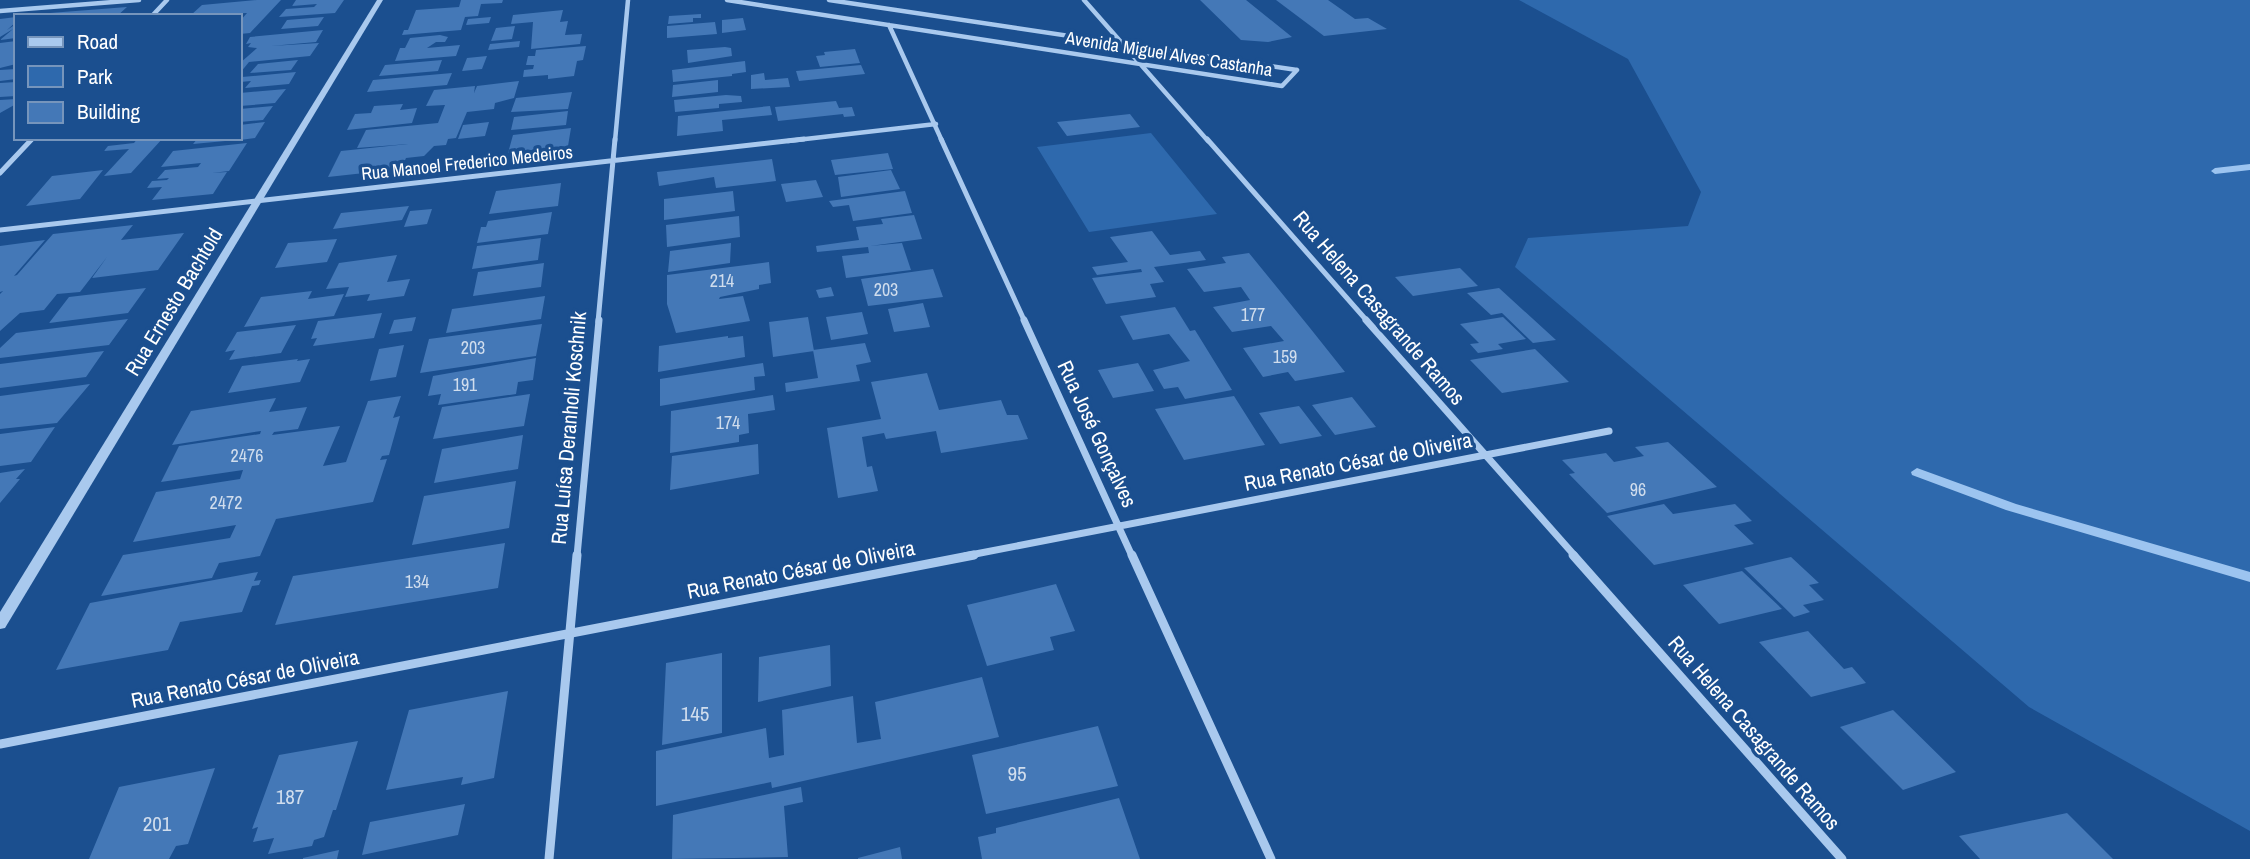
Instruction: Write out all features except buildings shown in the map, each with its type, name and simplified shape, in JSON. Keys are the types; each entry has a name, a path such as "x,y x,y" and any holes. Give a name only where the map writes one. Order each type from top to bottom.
{"street":[{"path":"0,11 139,0"},
{"path":"154,14 167,0"},
{"name":"Rua Ernesto Bachtold","path":"0,624 380,0"},
{"name":"Rua Luísa Deranholi Koschnik","path":"548,859 628,0"},
{"name":"Avenida Miguel Alves Castanha","path":"727,0 1282,86 1297,69 829,0"},
{"path":"878,0 881,8"},
{"name":"Rua Helena Casagrande Ramos","path":"1084,0 1842,859"},
{"name":"Rua José Gonçalves","path":"889,25 1271,859"},
{"name":"Rua Manoel Frederico Medeiros","path":"0,230 936,124"},
{"path":"0,173 31,140"},
{"name":"Rua Renato César de Oliveira","path":"0,744 1609,431"}],"green space":[{"path":"1519,0 2250,0 2250,831 2029,707 1515,267 1528,238 1688,226 1701,192 1628,59"},
{"path":"1151,133 1217,214 1089,232 1037,147"}],"waterway":[{"path":"2215,171 2250,167"},
{"path":"1917,472 2011,507 2250,577"}]}
